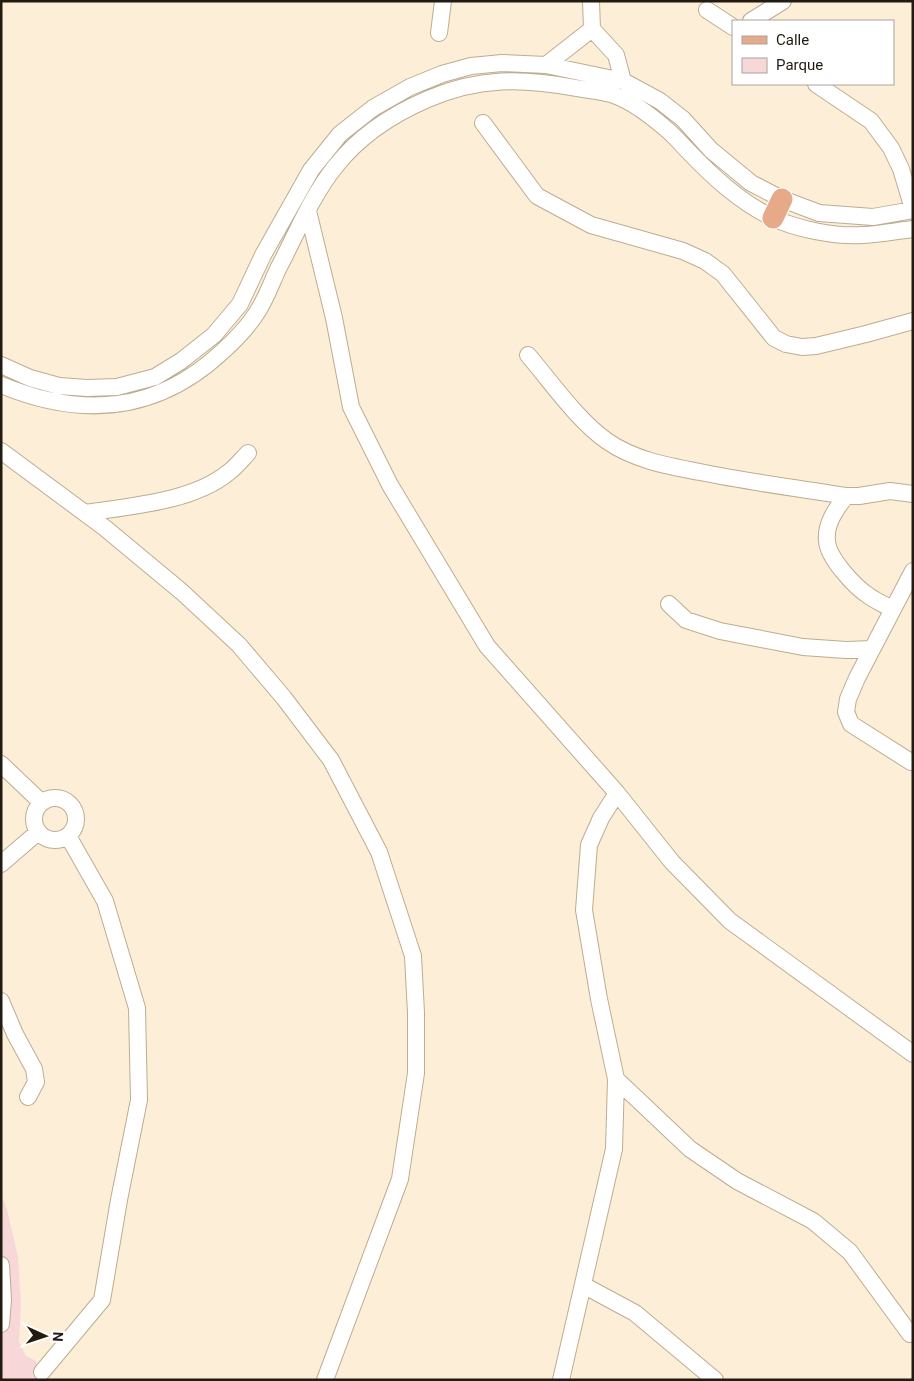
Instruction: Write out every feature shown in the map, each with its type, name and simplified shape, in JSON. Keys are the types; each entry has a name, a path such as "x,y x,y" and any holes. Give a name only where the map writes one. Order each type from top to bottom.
{"street":[{"path":"439,33 443,1"},
{"path":"592,1 592,29 616,55 623,81"},
{"path":"753,20 783,1"},
{"path":"707,10 732,26"},
{"path":"546,65 592,29"},
{"path":"1,365 30,378 59,386 117,387 155,377 181,361 214,335 240,304 263,255 311,170 340,134 372,108 410,87 442,74 471,66 502,63 546,65 623,81 660,101 683,119 711,150 745,177 777,208 816,232 861,236 913,229"},
{"path":"1,385 30,397 64,404 101,406 141,400 173,388 205,368 236,339 257,313 308,211 335,166 364,137 393,116 431,98 466,86 507,80 544,82 613,95 643,110 667,129 735,196 777,208 873,217 913,210 901,169 891,148 871,122 817,85"},
{"path":"483,123 537,196 591,226 683,251 705,261 723,274 774,338 786,344 802,347 816,346 913,321"},
{"path":"308,211 334,318 351,407 390,485 487,646 617,793 672,862 730,921 913,1054"},
{"path":"528,355 585,422 607,441 640,458 744,481 846,496 890,491 913,494"},
{"path":"1,451 85,513 182,592 238,645 284,698 331,760 379,852 413,956 416,1013 416,1074 400,1179 325,1380"},
{"path":"85,513 155,502 196,491 229,473 248,453"},
{"path":"846,496 831,517 827,541 831,552 851,580 868,595 892,609"},
{"path":"911,762 852,724 846,712 848,698 913,571"},
{"path":"669,604 686,620 720,632 803,646 846,650 872,649"},
{"path":"1,764 41,802"},
{"path":"561,1380 614,1149 616,1079 599,999 584,910 589,845 601,818 617,793"},
{"path":"54,798 67,801 75,812 76,825 68,836 58,841 47,840 37,833 33,817 41,802 54,798"},
{"path":"1,864 37,833"},
{"path":"42,1372 102,1300 139,1100 137,1008 105,901 68,836"},
{"path":"1,1001 15,1034 34,1069 36,1082 28,1097"},
{"path":"616,1079 690,1149 737,1181 813,1221 850,1252 910,1334"},
{"path":"1,1265 3,1300 1,1324"},
{"path":"583,1285 635,1313 715,1380"}],"green space":[{"path":"1,1194 7,1209 18,1257 21,1304 19,1342 26,1356 36,1361 44,1380 1,1380"}]}
